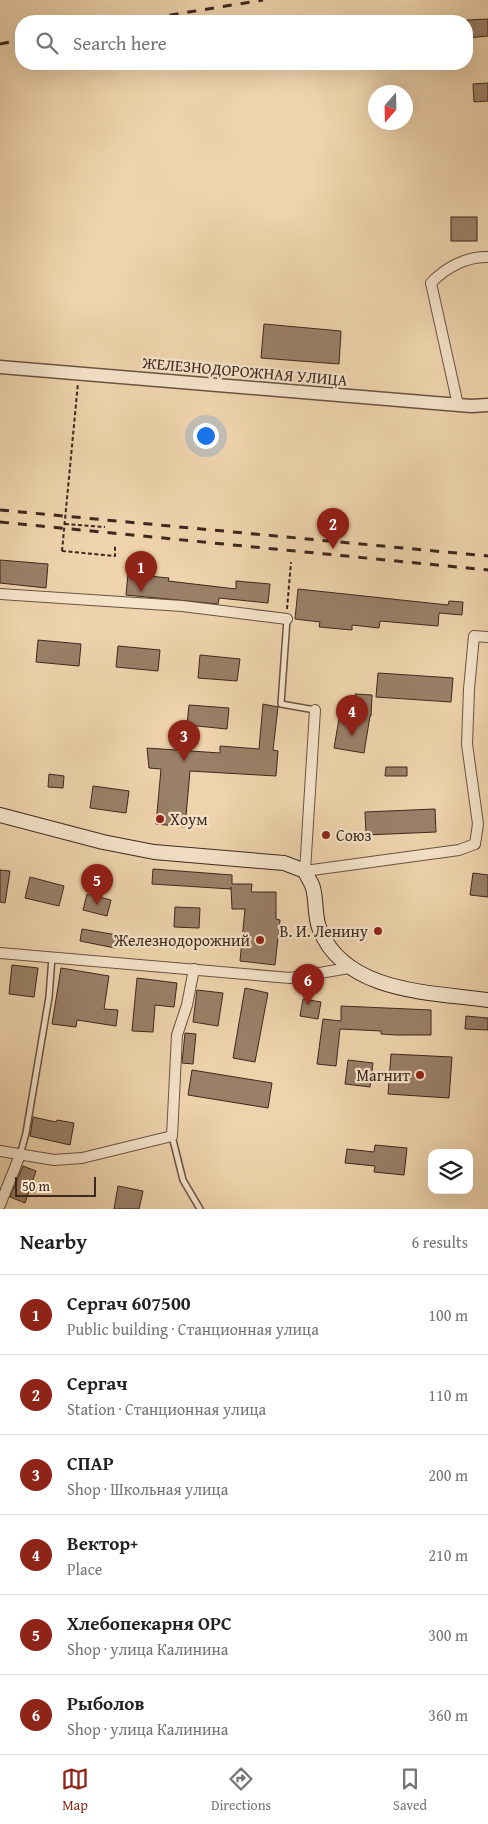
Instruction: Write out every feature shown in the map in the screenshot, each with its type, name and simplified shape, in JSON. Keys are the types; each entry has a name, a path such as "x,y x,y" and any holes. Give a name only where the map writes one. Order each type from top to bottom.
{"main road":[{"path":"0,815 103,842 154,852 284,863 304,871 313,887 318,928 327,946 349,968 366,978 403,988 488,1000"}],"street":[{"path":"458,405 431,283 439,275 462,262 488,257"},
{"name":"ЖЕЛЕЗНОДОРОЖНАЯ УЛИЦА","path":"0,367 458,405 488,405"},
{"path":"0,594 182,606 286,619"},
{"path":"315,710 304,871 459,850 475,844 478,824 468,744 469,689 474,636 488,636"},
{"path":"0,953 290,978 349,968"},
{"path":"0,1151 54,1160 82,1158 172,1136 177,1035 187,1005 194,969"},
{"path":"0,1205 20,1155"}],"lane":[{"path":"286,619 281,704 315,710"},
{"path":"20,1155 26,1133 49,998 52,957"},
{"path":"172,1136 183,1180 200,1209"}],"path":[{"path":"78,383 62,551 115,556 115,545"},
{"path":"65,524 105,527"},
{"path":"286,619 291,562"}],"building":[{"path":"488,19 488,36 473,37 473,20"},
{"path":"488,83 488,101 474,102 473,84"},
{"path":"451,217 477,217 477,241 451,241"},
{"path":"264,324 341,331 339,364 261,358"},
{"path":"0,560 48,564 46,588 0,583"},
{"path":"128,574 169,578 168,581 236,589 236,581 270,584 268,603 219,598 218,604 126,595"},
{"path":"298,589 448,605 449,601 463,602 462,615 439,613 438,626 380,621 379,628 352,625 352,630 319,627 320,622 295,619"},
{"path":"38,640 81,644 79,666 36,662"},
{"path":"118,646 160,650 158,671 116,667"},
{"path":"200,655 240,659 237,681 198,678"},
{"path":"378,673 453,678 451,702 376,697"},
{"path":"355,694 372,695 371,716 364,753 334,748 339,719 355,721"},
{"path":"263,704 278,707 273,750 278,751 276,776 190,771 185,827 156,824 161,769 149,768 147,748 220,753 220,746 259,749"},
{"path":"189,705 229,708 227,729 187,725"},
{"path":"386,767 407,767 407,776 385,776"},
{"path":"49,774 64,776 63,788 48,787"},
{"path":"93,786 129,791 126,813 90,808"},
{"path":"435,809 436,832 366,835 365,812"},
{"path":"153,869 232,875 232,884 252,884 251,892 276,892 276,919 280,920 275,965 240,961 245,909 232,909 231,887 231,889 152,884"},
{"path":"0,870 10,871 5,903 0,902"},
{"path":"473,873 488,875 488,897 470,895"},
{"path":"30,877 64,886 59,906 25,898"},
{"path":"87,894 111,900 107,916 83,910"},
{"path":"175,907 200,908 199,928 174,927"},
{"path":"82,929 117,935 115,948 80,941"},
{"path":"12,965 38,968 34,997 9,994"},
{"path":"61,968 109,976 104,1009 118,1010 116,1026 77,1020 76,1027 52,1024"},
{"path":"137,978 177,983 174,1007 155,1005 153,1032 132,1031"},
{"path":"245,988 268,993 255,1062 233,1058"},
{"path":"197,990 223,993 218,1026 193,1022"},
{"path":"303,999 321,1002 318,1019 300,1016"},
{"path":"341,1006 431,1010 431,1035 396,1035 381,1034 381,1031 340,1029 336,1066 317,1064 323,1019 341,1021"},
{"path":"466,1016 488,1018 488,1030 465,1029"},
{"path":"185,1033 196,1034 193,1064 182,1063"},
{"name":"Магнит","path":"391,1054 452,1057 449,1098 388,1094"},
{"path":"348,1060 373,1063 370,1087 345,1084"},
{"path":"192,1070 272,1083 268,1108 188,1095"},
{"path":"33,1117 56,1122 57,1120 74,1123 70,1145 30,1136"},
{"path":"375,1145 407,1148 404,1175 374,1172 375,1166 345,1163 347,1149 374,1152"},
{"path":"23,1166 36,1171 25,1203 10,1197"},
{"path":"118,1186 143,1191 139,1209 114,1209"}],"railway":[{"path":"171,15 263,0"},
{"path":"0,44 15,41"},
{"path":"0,510 488,556"},
{"path":"0,522 488,570"}],"place":[{"name":"Сергач","path":"333,549"},
{"name":"Сергач 607500","path":"141,592"},
{"name":"Вектор+","path":"352,736"},
{"name":"СПАР","path":"184,761"},
{"name":"Хоум","path":"160,819"},
{"name":"Союз","path":"326,835"},
{"name":"Хлебопекарня ОРС","path":"97,905"},
{"name":"В. И. Ленину","path":"378,931"},
{"name":"Железнодорожний","path":"260,940"},
{"name":"Рыболов","path":"308,1005"},
{"name":"Магнит","path":"420,1075"}]}
